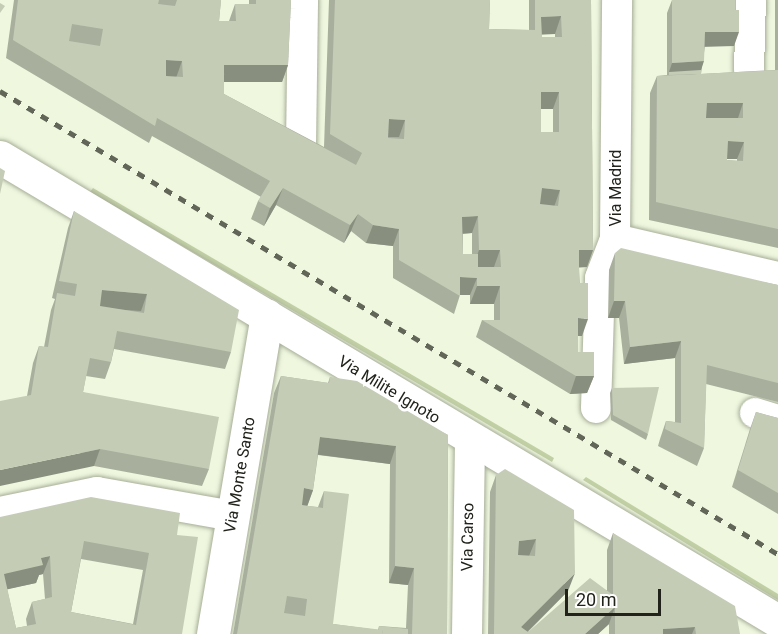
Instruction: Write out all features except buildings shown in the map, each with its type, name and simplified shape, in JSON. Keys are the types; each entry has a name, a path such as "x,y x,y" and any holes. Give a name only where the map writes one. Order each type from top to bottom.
{"street":[{"path":"301,146 303,0"},
{"name":"Via Madrid","path":"596,408 600,278 615,239 617,0"},
{"path":"749,70 751,0"},
{"path":"271,128 329,163"},
{"name":"Via Milite Ignoto","path":"0,157 470,439 767,622"},
{"path":"615,239 778,277"},
{"name":"Via Monte Santo","path":"213,634 267,316"},
{"name":"Via Carso","path":"467,634 470,439"},
{"path":"0,512 97,492 233,516"}],"green space":[{"path":"93,188 554,458 552,462 90,192"},
{"path":"586,477 778,594 778,600 583,480"}],"railway":[{"path":"0,91 778,554"}]}
